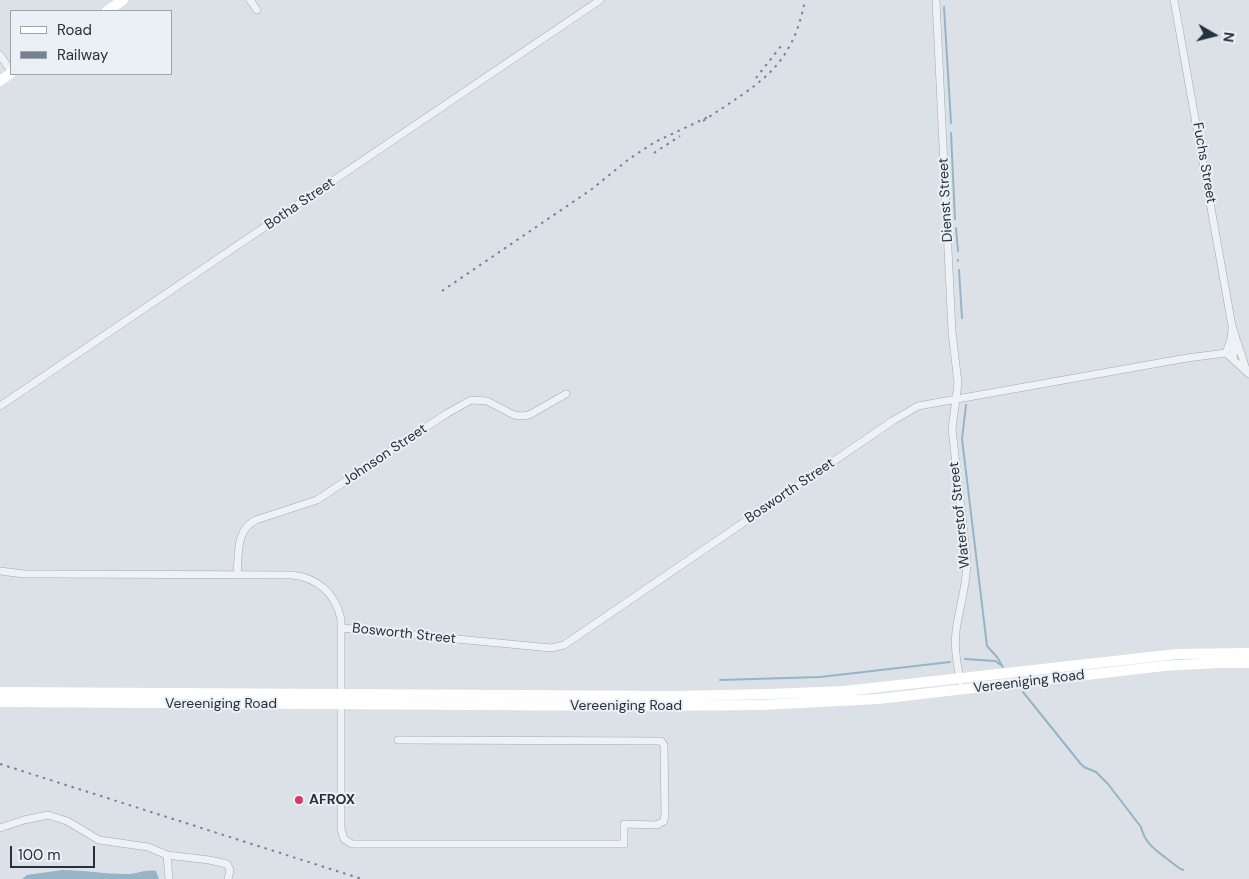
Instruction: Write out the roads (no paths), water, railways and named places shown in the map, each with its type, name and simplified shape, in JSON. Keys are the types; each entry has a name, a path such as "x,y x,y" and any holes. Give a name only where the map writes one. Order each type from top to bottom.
{"main road":[{"path":"99,10 114,0"},
{"path":"108,10 123,0"},
{"path":"0,81 10,73"},
{"name":"Vereeniging Road","path":"0,692 759,695 878,688 1177,654 1249,653"},
{"name":"Vereeniging Road","path":"0,702 762,706 878,699 1164,666 1249,663"}],"street":[{"path":"250,0 257,10"},
{"name":"Botha Street","path":"0,406 600,0"},
{"name":"Dienst Street","path":"936,0 952,332 958,383 956,400"},
{"name":"Fuchs Street","path":"1174,0 1232,326 1236,338 1233,359"},
{"path":"0,55 10,70"},
{"name":"Fuchs Street","path":"1226,353 1231,339 1232,326"},
{"path":"1236,338 1241,358 1249,374"},
{"path":"1226,353 1249,374"},
{"name":"Bosworth Street","path":"342,628 551,648 564,645 894,420 918,406 1187,358 1226,353"},
{"name":"Johnson Street","path":"238,575 240,538 248,524 317,500 446,414 471,400 487,401 514,415 529,416 566,394"},
{"name":"Waterstof Street","path":"956,400 952,429 967,561 966,581 955,646 963,690"},
{"name":"Bosworth Street","path":"0,570 24,574 292,575 316,581 335,600 342,628 341,829 344,839 352,844 624,844 624,824 657,826 664,821 664,745 662,741 398,740"},
{"path":"0,828 38,816 52,815 67,821 99,840 148,848 167,855 227,864 230,870 228,879"},
{"path":"167,855 169,879"}],"water":[{"path":"62,870 129,874 156,871 159,879 22,879 27,875"}],"waterway":[{"path":"944,7 951,123"},
{"path":"951,133 955,219"},
{"path":"956,228 958,251"},
{"path":"959,270 962,318"},
{"path":"966,405 962,439 987,646 1003,667"},
{"path":"965,659 995,661 1001,665"},
{"path":"720,680 820,677 950,662"},
{"path":"1023,692 1080,763 1084,767 1096,772 1108,784 1141,827 1150,845 1183,870"}],"railway":[{"path":"703,121 756,85 781,59 791,43 799,24 805,0"},
{"path":"756,78 781,46"},
{"path":"442,291 592,189 629,159 655,142 708,117"},
{"path":"654,153 680,136"},
{"path":"0,764 362,879"}],"place":[{"name":"AFROX","path":"299,800"}]}
